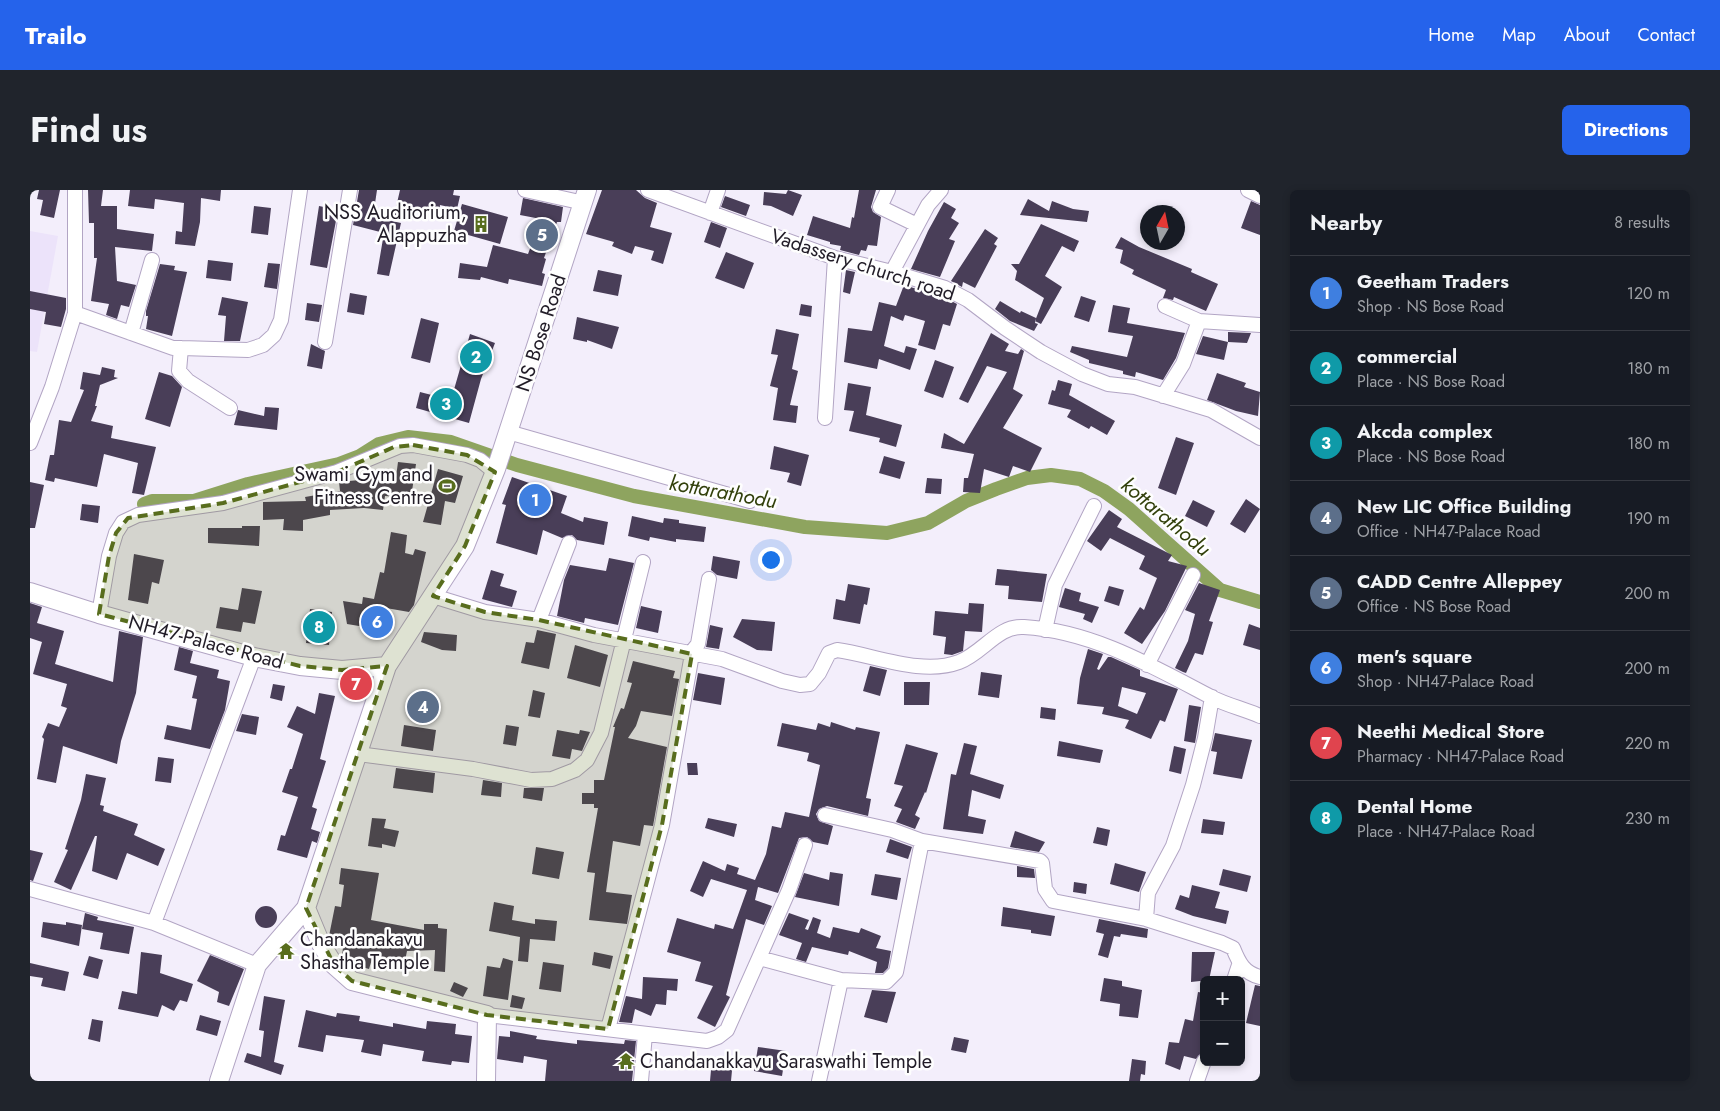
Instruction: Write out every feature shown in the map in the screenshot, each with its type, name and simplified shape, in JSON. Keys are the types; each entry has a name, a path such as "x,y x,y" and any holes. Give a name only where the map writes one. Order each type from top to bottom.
{"main road":[{"name":"NS Bose Road","path":"306,908 387,666 465,546 495,470 586,197"},
{"name":"NH47-Palace Road","path":"30,592 99,614 254,657 300,666 342,670 387,666"},
{"path":"219,1081 257,966 306,908 321,944 334,966 352,981 488,1015 486,1081"}],"street":[{"path":"30,443 52,387 75,313 75,190"},
{"path":"75,313 173,348 248,350 263,345 274,335 281,320 300,190"},
{"path":"324,342 350,190"},
{"path":"525,190 586,197"},
{"name":"Vadassery church road","path":"648,190 835,258 945,288 968,300 1034,347 1082,374 1108,384 1135,387 1211,410 1260,438"},
{"path":"710,213 718,190"},
{"path":"888,190 880,207 917,225"},
{"path":"892,272 928,206 941,190"},
{"path":"1248,190 1260,196"},
{"path":"825,418 835,258"},
{"path":"131,333 152,260"},
{"path":"1165,306 1199,321 1260,325"},
{"path":"1163,396 1184,364 1199,321"},
{"path":"180,348 179,371 188,381 230,408"},
{"path":"506,440 750,501"},
{"path":"99,614 109,556 116,533 128,518 223,503 337,472 400,446 413,445 467,455 480,460 495,470"},
{"path":"1045,630 1055,585 1094,506"},
{"path":"539,620 569,543"},
{"path":"358,754 472,769 531,780 552,779 575,770 587,760 601,733 643,562"},
{"path":"1147,665 1193,574"},
{"path":"608,1029 662,825 691,654 698,644 710,579"},
{"path":"433,596 485,612 539,620 594,635 722,659 782,681 800,685 810,684 819,673 829,653 836,650 911,666 935,665 959,662 986,645 1002,631 1023,627 1045,630 1099,642 1212,697 1260,716"},
{"path":"154,923 254,657"},
{"path":"1146,919 1148,893 1173,846 1193,785 1205,738 1212,697"},
{"path":"825,815 892,830 922,841 1040,861 1045,889 1053,901 1146,919 1233,948 1239,965 1252,975 1260,977"},
{"path":"759,958 841,980 886,982 893,977 896,972 922,841"},
{"path":"488,1015 707,1041 718,1037 727,1030 806,845"},
{"path":"30,889 154,923 257,966"},
{"path":"1235,976 1239,965"},
{"path":"818,1081 841,980"},
{"path":"641,1081 645,1034"},
{"path":"1197,1081 1202,1066"}],"highlighted area":[{"path":"413,445 467,455 495,472 465,546 433,596 485,612 539,620 692,654 662,825 608,1029 487,1015 352,981 334,965 306,908 387,666 342,670 300,666 99,614 109,556 116,533 128,518 223,503 337,472 394,447"}],"shaded area":[{"path":"30,231 58,236 37,352 30,351"}],"building":[{"path":"39,190 60,190 54,218 40,215 43,200 37,199"},
{"path":"88,190 103,190 101,206 117,206 117,229 154,234 152,251 115,247 117,281 136,285 129,307 121,305 117,319 106,315 109,304 91,301 97,258 94,258 94,223 89,223"},
{"path":"130,190 221,190 220,201 201,198 200,222 195,246 175,244 176,231 182,232 184,203 155,199 154,209 128,206"},
{"path":"359,190 377,190 373,217 401,223 389,276 377,274 384,233 353,225"},
{"path":"400,190 454,190 453,195 460,196 457,209 440,205 439,213 416,208 414,220 394,216"},
{"path":"602,190 636,190 645,198 657,203 650,227 672,233 663,264 651,260 654,251 635,246 632,254 612,246 614,242 586,234"},
{"path":"788,190 802,195 793,216 771,206 763,205 764,192 786,194"},
{"path":"859,190 876,190 871,207 873,212 881,217 877,246 868,245 866,251 861,250 859,255 840,250 841,246 807,235 813,216 850,228 852,217 854,218"},
{"path":"725,196 750,205 746,216 721,207"},
{"path":"523,198 563,207 561,222 557,222 544,258 546,259 542,273 545,274 542,286 509,279 508,284 481,277 480,280 458,278 460,263 487,267 493,245 528,254 541,219 520,215"},
{"path":"1028,199 1049,211 1052,201 1073,209 1089,211 1087,222 1020,215"},
{"path":"1251,201 1260,205 1260,235 1241,228"},
{"path":"944,202 956,209 951,218 959,223 949,239 955,241 940,277 911,269 928,231"},
{"path":"335,204 339,205 327,268 310,265 319,206 334,209"},
{"name":"NSS Auditorium, Alappuzha","path":"462,204 508,217 500,244 454,231"},
{"path":"254,206 271,208 268,235 251,233"},
{"path":"711,222 727,228 720,248 704,242"},
{"path":"1041,224 1079,241 1074,252 1062,246 1045,276 1062,287 1041,324 1035,321 1044,298 1015,280 1017,271 1011,264 1019,264"},
{"path":"985,229 998,238 994,244 997,246 975,288 963,282 962,287 951,281"},
{"path":"1121,237 1140,247 1140,250 1146,250 1192,269 1191,272 1218,284 1206,311 1174,297 1173,300 1163,298 1166,290 1132,274 1134,270 1120,263 1123,250 1115,248"},
{"path":"726,252 754,263 744,289 715,278"},
{"path":"208,260 233,263 231,281 206,278"},
{"path":"268,263 280,264 277,289 264,287"},
{"path":"160,264 175,266 174,270 187,272 172,336 146,329 148,316 146,316 146,311"},
{"path":"598,270 622,275 618,296 593,291"},
{"path":"846,270 855,272 850,294 843,292"},
{"path":"904,285 933,294 932,296 939,300 942,296 957,304 950,326 943,324 935,350 918,345 925,321 905,315 903,321 891,316 884,346 904,353 906,346 917,349 910,370 879,359 877,369 844,362 848,328 872,331 879,302 896,306"},
{"path":"30,291 66,298 66,309 61,327 44,324 46,312 30,309"},
{"path":"350,293 367,296 364,315 347,312"},
{"path":"1081,296 1096,301 1089,322 1074,317"},
{"path":"222,297 248,302 240,341 224,341 226,316 218,315"},
{"path":"1000,301 1020,313 1021,311 1036,318 1035,323 1038,324 1034,331 1010,321 995,309"},
{"path":"307,303 322,305 319,322 305,320"},
{"path":"801,304 812,306 811,317 799,315"},
{"path":"1113,305 1130,308 1127,323 1185,333 1176,358 1163,380 1136,372 1135,377 1123,374 1123,371 1089,363 1089,360 1070,352 1072,346 1127,357 1133,336 1108,332"},
{"path":"577,317 619,327 612,349 587,340 587,342 573,339"},
{"path":"421,318 439,323 430,363 411,358"},
{"path":"776,329 799,334 792,369 798,371 790,405 798,406 796,423 773,420 778,388 770,386 778,355 771,354"},
{"path":"1228,332 1251,333 1247,343 1228,342"},
{"path":"991,333 1009,344 1005,351 1018,354 1021,349 1024,351 1013,389 1023,395 1003,428 1042,448 1030,472 1013,466 1009,477 984,469 980,493 963,492 964,478 968,478 974,454 941,448 944,433 964,444 1007,372 987,366 968,403 959,399"},
{"path":"470,334 495,343 481,379 469,423 416,408 420,392 451,400"},
{"path":"1203,336 1228,342 1224,360 1196,354"},
{"path":"311,344 325,351 322,369 307,366"},
{"path":"935,360 954,367 943,398 924,391"},
{"path":"102,367 115,370 114,377 118,378 100,385 95,406 97,406 91,421 113,426 111,438 156,447 144,495 132,493 138,463 104,454 97,487 55,478 54,482 45,480 50,455 54,455 59,420 71,422 84,390 80,389 83,372 100,375"},
{"path":"159,372 172,376 182,387 170,427 145,419"},
{"path":"1217,373 1246,383 1244,387 1260,392 1258,416 1236,411 1207,400"},
{"path":"1058,380 1072,384 1069,395 1115,421 1107,435 1091,426 1089,429 1067,417 1071,410 1048,404 1052,390 1055,391"},
{"path":"848,383 871,387 866,415 902,425 896,447 879,442 880,438 849,431 854,411 844,410"},
{"path":"265,407 279,408 277,430 234,425 238,410 264,416"},
{"path":"1176,437 1194,443 1176,495 1158,488"},
{"path":"774,446 809,455 801,486 787,482 790,473 770,469"},
{"path":"884,456 905,462 900,479 879,473"},
{"path":"398,462 416,464 411,498 385,496 383,510 364,508 330,510 330,515 303,520 303,531 283,530 284,519 263,520 263,502 306,501 305,497 340,491 339,482 370,479 371,474 396,477"},
{"name":"Swami Gym and Fitness Centre","path":"438,469 463,476 455,503 445,501 441,525 423,522"},
{"path":"512,477 567,496 561,513 583,522 584,517 608,522 604,545 577,540 572,535 562,538 543,530 537,555 496,543 506,505 502,504"},
{"path":"927,478 942,479 941,494 925,493"},
{"path":"30,482 44,485 35,528 30,528"},
{"path":"1246,499 1260,509 1245,533 1230,524"},
{"path":"1193,500 1215,511 1207,527 1185,516"},
{"path":"82,504 100,506 98,523 80,520"},
{"path":"1109,510 1122,519 1117,527 1172,555 1168,561 1187,566 1165,611 1142,644 1124,633 1140,607 1144,610 1157,578 1139,569 1145,556 1110,538 1101,551 1087,541"},
{"path":"632,516 663,523 664,518 679,520 679,523 706,527 704,542 676,539 676,542 650,537 649,541 628,536"},
{"path":"242,526 260,526 259,546 208,543 208,528 242,528"},
{"path":"391,532 407,535 405,553 413,555 415,549 426,552 414,605 409,612 386,608 383,630 347,624 343,601 362,604 363,597 374,599 380,572 384,573"},
{"path":"134,554 164,560 159,584 152,582 148,604 128,600"},
{"path":"713,556 740,561 737,579 717,575 711,570"},
{"path":"609,558 634,563 618,625 585,618 584,623 557,616 564,580 570,565 606,571"},
{"path":"997,569 1047,574 1042,602 1008,599 1009,586 995,585"},
{"path":"491,570 504,574 500,586 517,591 512,607 482,599"},
{"path":"1199,583 1220,590 1209,621 1213,622 1203,655 1195,653 1186,673 1175,668 1188,641 1195,614 1185,610"},
{"path":"848,584 870,588 867,605 864,604 860,624 833,619 836,599 845,601"},
{"path":"1109,586 1124,590 1119,606 1104,601"},
{"path":"242,588 262,591 255,624 243,622 241,632 216,628 220,607 238,610"},
{"path":"1065,588 1081,593 1079,601 1099,607 1092,623 1083,619 1085,614 1059,607"},
{"path":"30,603 42,607 37,623 64,631 55,664 113,682 119,631 143,637 136,693 121,741 117,764 63,746 56,783 37,779 44,739 42,737 48,723 59,727 67,708 61,706 67,684 33,674 42,642 30,638"},
{"path":"969,603 984,604 982,632 965,631 963,651 952,655 944,654 946,637 933,635 935,611 968,614"},
{"path":"641,606 662,611 658,633 636,628"},
{"path":"310,609 332,612 329,645 306,643"},
{"path":"742,619 775,622 772,651 757,650 733,637"},
{"path":"1249,624 1260,628 1260,650 1243,645"},
{"path":"710,625 723,628 719,649 706,647"},
{"path":"537,630 556,634 549,669 521,663 526,642 534,643"},
{"path":"424,632 457,635 456,651 442,650 421,642"},
{"path":"575,645 608,655 600,687 567,678"},
{"path":"179,647 193,651 190,663 219,670 217,678 230,681 225,710 210,749 164,739 167,725 191,730 197,699 192,698 197,676 174,670"},
{"path":"1088,649 1103,654 1097,669 1099,670 1108,657 1111,657 1140,670 1140,676 1178,689 1165,722 1160,720 1151,739 1125,728 1129,720 1102,714 1104,707 1077,704 1080,678","holes":["1122,687 1146,693 1137,714 1118,706"]},
{"path":"633,661 675,671 673,678 679,679 672,716 641,711 636,726 628,738 667,747 653,826 644,825 640,846 613,841 606,892 632,895 627,924 589,920 595,873 587,872 598,808 594,808 594,804 582,804 582,793 594,793 594,780 604,780 615,727 613,727 621,708 624,709 632,683 627,682"},
{"path":"870,666 887,670 880,696 863,691"},
{"path":"981,672 1002,675 999,698 978,695"},
{"path":"698,673 725,678 721,705 693,700"},
{"path":"371,678 366,694 351,692 352,680"},
{"path":"904,682 930,682 929,705 904,705"},
{"path":"273,684 285,686 282,701 270,698"},
{"path":"533,690 545,693 540,718 528,716"},
{"path":"319,693 335,696 320,759 326,761 312,807 317,809 311,829 320,832 317,843 312,841 307,858 277,850 281,835 285,836 298,797 282,792 290,769 292,769 303,734 287,727 297,706 315,714"},
{"path":"1189,705 1201,707 1195,743 1184,741"},
{"path":"1041,707 1056,709 1055,720 1040,718"},
{"path":"242,714 259,717 256,735 236,731"},
{"path":"831,722 855,730 856,727 880,732 866,798 871,799 868,816 827,806 819,809 816,814 819,821 833,826 828,845 813,842 807,837 799,838 778,893 758,887 755,900 772,906 764,925 746,919 726,995 730,997 715,1027 697,1018 713,986 695,981 701,962 667,952 677,918 714,929 715,924 733,929 747,890 711,879 703,897 690,891 703,861 725,871 727,864 739,868 737,874 755,880 766,854 772,826 781,828 785,812 809,817 820,765 807,761 809,753 777,746 782,723 816,730 818,723 830,727"},
{"path":"404,725 436,730 433,751 401,746"},
{"path":"506,725 519,727 516,746 503,744"},
{"path":"557,730 579,734 580,730 590,732 582,751 572,749 570,759 552,756"},
{"path":"1215,733 1252,740 1242,779 1213,774 1217,752 1211,751"},
{"path":"1059,741 1103,750 1100,763 1057,756"},
{"path":"964,743 977,746 970,774 1004,785 1000,799 972,790 968,816 986,820 983,834 943,829 951,774 956,775"},
{"path":"906,744 938,753 926,793 915,815 920,818 915,829 896,822 902,809 894,806 903,786 894,784"},
{"path":"1174,746 1186,749 1181,774 1169,771"},
{"path":"158,757 174,759 171,783 155,781"},
{"path":"687,763 697,763 698,775 688,775"},
{"path":"396,768 435,773 433,793 393,788"},
{"path":"86,774 106,778 100,805 104,806 103,811 138,824 134,835 165,849 158,866 127,853 117,880 92,871 97,836 95,836 71,890 54,882 68,850 65,849 81,800"},
{"path":"483,780 502,783 501,797 481,795"},
{"path":"524,788 544,788 542,801 523,798"},
{"path":"372,818 386,819 384,828 399,831 395,847 382,844 382,848 368,846"},
{"path":"708,818 737,824 734,837 705,828"},
{"path":"1203,819 1225,822 1223,835 1201,833"},
{"path":"1097,827 1110,830 1107,846 1093,843"},
{"path":"1015,831 1045,842 1039,852 1010,847"},
{"path":"890,839 912,847 908,859 886,852"},
{"path":"536,847 564,852 559,879 532,874"},
{"path":"30,850 43,853 33,881 30,880"},
{"path":"1115,863 1146,872 1139,892 1110,884"},
{"path":"1017,866 1034,869 1035,878 1017,877"},
{"path":"341,868 379,873 371,920 424,930 424,924 438,924 438,928 447,929 445,972 434,971 435,950 407,951 404,966 372,959 369,969 348,963 342,958 343,947 334,944 329,936 335,906 341,907 344,885 339,884"},
{"path":"1223,869 1251,876 1247,892 1219,885"},
{"path":"830,872 843,874 839,906 795,897 804,873 829,880"},
{"path":"875,874 901,878 897,900 871,895"},
{"path":"1074,882 1087,884 1086,894 1073,892"},
{"path":"1192,885 1220,892 1215,908 1229,911 1226,924 1193,916 1175,909 1180,895 1189,898"},
{"path":"494,902 514,906 512,920 535,924 535,919 557,921 555,941 530,939 528,962 518,961 520,937 489,931"},
{"path":"266,906 274,909 277,917 274,925 266,928 258,925 255,917 258,909"},
{"path":"1003,907 1055,916 1051,936 1031,933 1031,930 1001,926"},
{"path":"85,913 98,917 97,920 134,927 129,954 100,949 103,933 82,929"},
{"path":"789,913 809,920 805,929 808,930 813,917 821,920 817,933 830,938 833,927 859,933 861,928 881,936 876,948 891,951 888,968 883,973 875,973 877,962 849,951 848,955 812,947 806,962 796,959 802,943 779,935"},
{"path":"1099,919 1148,929 1147,938 1121,934 1120,937 1114,936 1108,958 1098,955 1104,934 1096,932"},
{"path":"43,922 66,925 66,922 82,925 79,946 41,937"},
{"path":"141,952 162,955 160,973 193,984 187,1002 180,1000 174,1011 162,1005 158,1017 118,1009 122,991 137,994"},
{"path":"594,952 613,956 610,969 592,965"},
{"path":"1192,952 1215,952 1210,976 1200,976 1200,981 1191,982"},
{"path":"210,955 244,969 229,1006 217,1002 219,992 197,981"},
{"path":"89,956 103,960 98,979 83,975"},
{"path":"503,958 513,961 508,1000 483,996 487,966 500,968"},
{"path":"543,962 564,965 561,992 539,989"},
{"path":"30,963 69,972 65,991 41,986 43,978 30,976"},
{"path":"643,977 678,979 677,991 667,990 666,1005 656,1004 651,1016 635,1009 632,1023 619,1022 626,996 642,999"},
{"path":"1104,978 1122,981 1122,986 1142,990 1138,1018 1119,1016 1120,1004 1100,1001"},
{"path":"454,982 468,988 463,997 450,991"},
{"path":"1255,985 1260,986 1260,1026 1246,1023"},
{"path":"872,990 896,992 887,1023 864,1017"},
{"path":"1198,992 1200,992 1200,1055 1196,1059 1184,1056 1180,1070 1165,1064 1169,1042 1179,1043 1185,1019 1193,1021"},
{"path":"512,995 525,998 522,1009 510,1007"},
{"path":"264,996 285,1000 274,1062 284,1065 281,1075 244,1062 247,1053 261,1057 264,1031 259,1030"},
{"path":"306,1010 336,1017 337,1013 360,1016 359,1021 393,1027 393,1023 426,1029 427,1021 456,1024 455,1034 472,1036 469,1063 452,1061 451,1065 422,1061 424,1051 383,1044 381,1056 361,1052 364,1040 326,1035 323,1052 298,1047"},
{"path":"200,1015 221,1021 217,1036 196,1030"},
{"path":"92,1019 103,1021 100,1042 88,1039"},
{"path":"510,1031 537,1036 536,1039 577,1044 577,1040 624,1044 625,1040 636,1041 632,1081 545,1081 547,1060 524,1056 523,1063 497,1059 499,1036 510,1037"},
{"path":"954,1037 969,1040 966,1053 951,1050"},
{"path":"758,1047 786,1051 782,1076 754,1071"},
{"path":"712,1059 733,1060 731,1081 710,1081"},
{"path":"1132,1059 1146,1061 1145,1075 1141,1074 1140,1081 1129,1081"}],"waterway":[{"name":"kottarathodu","path":"144,504 152,501 194,501 248,484 339,464 360,456 379,444 408,437 451,442 517,465 634,496 805,527 887,533 928,523 966,501 1027,478 1051,475 1080,479 1104,491 1129,509 1220,590 1260,602"}],"place":[{"name":"NSS Auditorium, Alappuzha","path":"481,224"},
{"name":"CADD Centre Alleppey","path":"542,235"},
{"name":"commercial","path":"476,357"},
{"name":"Akcda complex","path":"446,404"},
{"name":"Swami Gym and Fitness Centre","path":"447,486"},
{"name":"Geetham Traders","path":"535,500"},
{"name":"men's square","path":"377,622"},
{"name":"Dental Home","path":"319,627"},
{"name":"Neethi Medical Store","path":"356,684"},
{"name":"New LIC Office Building","path":"423,707"},
{"name":"Chandanakavu Shastha Temple","path":"286,951"},
{"name":"Chandanakkavu Saraswathi Temple","path":"626,1061"}]}
